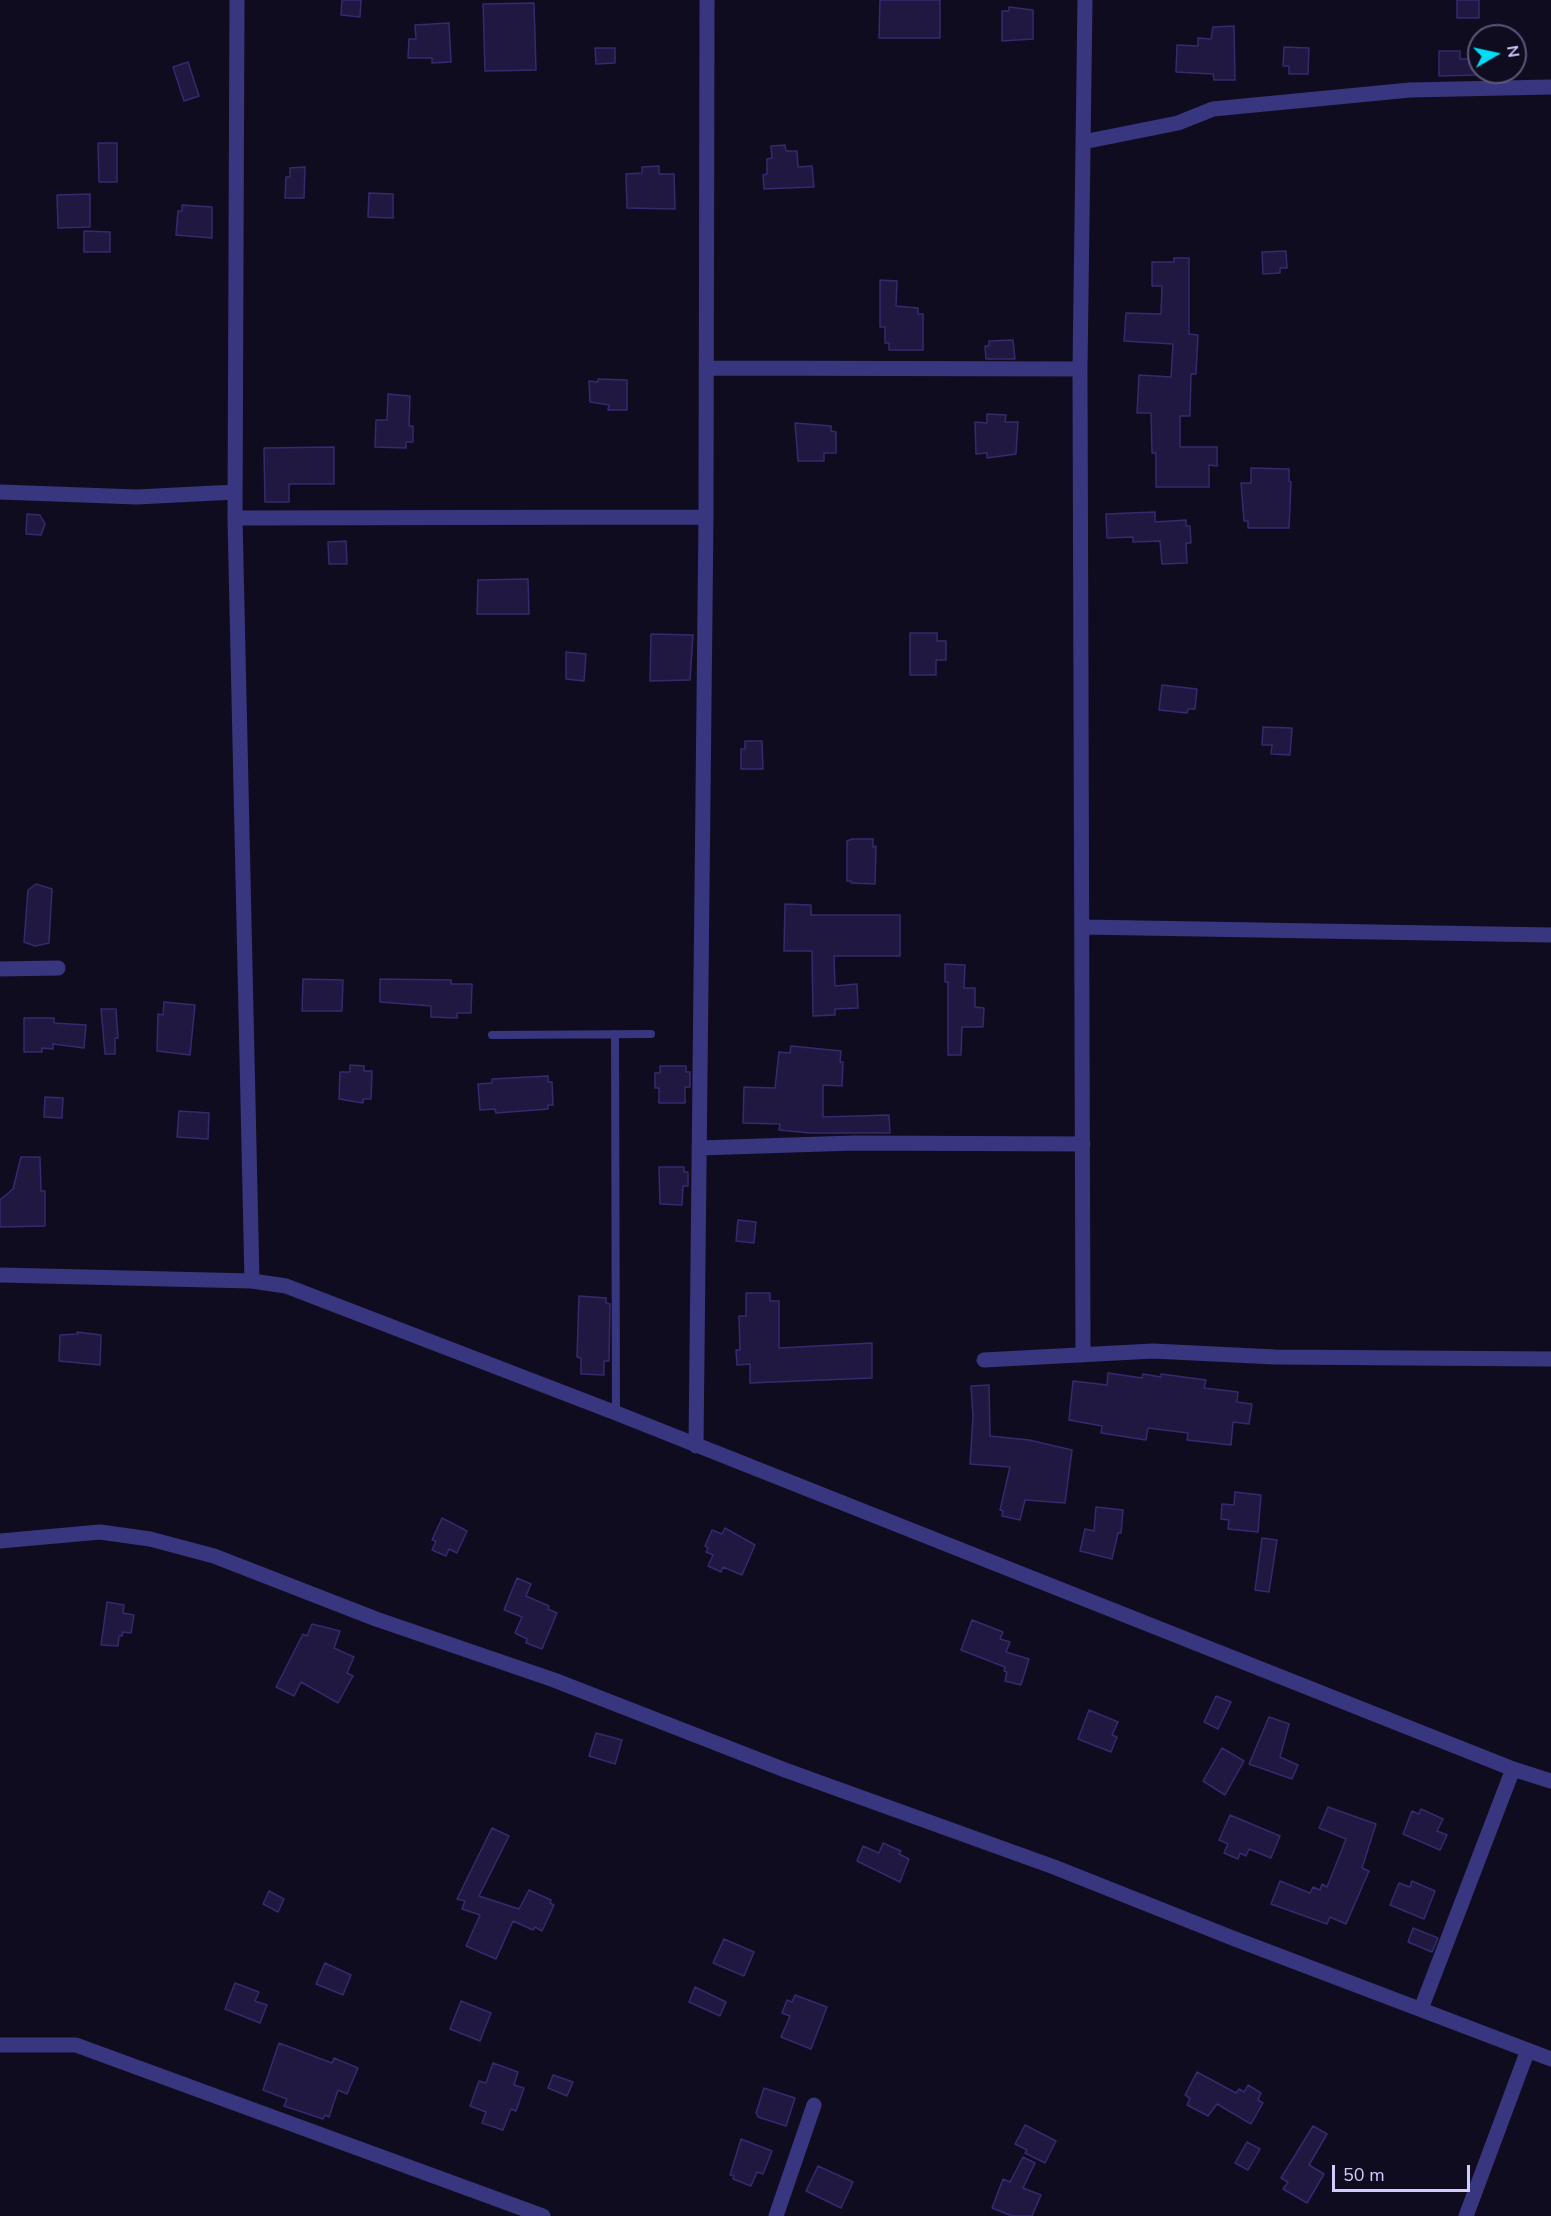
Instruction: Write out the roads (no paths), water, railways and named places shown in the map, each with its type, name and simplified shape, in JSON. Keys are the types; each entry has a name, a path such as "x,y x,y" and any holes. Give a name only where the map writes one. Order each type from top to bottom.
{"street":[{"path":"237,0 235,518 252,1281"},
{"path":"696,1446 706,517 707,0"},
{"path":"1083,1355 1080,369 1085,0"},
{"path":"1083,142 1178,123 1213,109 1410,90 1551,87"},
{"path":"707,368 1080,369"},
{"path":"0,492 137,497 235,492"},
{"path":"235,518 706,517"},
{"path":"1082,927 1551,935"},
{"path":"0,969 58,968"},
{"path":"699,1148 854,1143 1083,1144"},
{"path":"0,1275 252,1281 286,1286 616,1413 1513,1769 1551,1781"},
{"path":"984,1360 1153,1352 1275,1357 1551,1359"},
{"path":"0,1541 100,1532 150,1539 213,1556 376,1619 554,1680 785,1770 1054,1867 1551,2058"},
{"path":"1421,2009 1513,1769"},
{"path":"0,2045 76,2045 543,2216"},
{"path":"1466,2216 1528,2050"},
{"path":"776,2216 814,2105"}],"lane":[{"path":"615,1034 616,1413"},
{"path":"492,1035 651,1034"}]}
